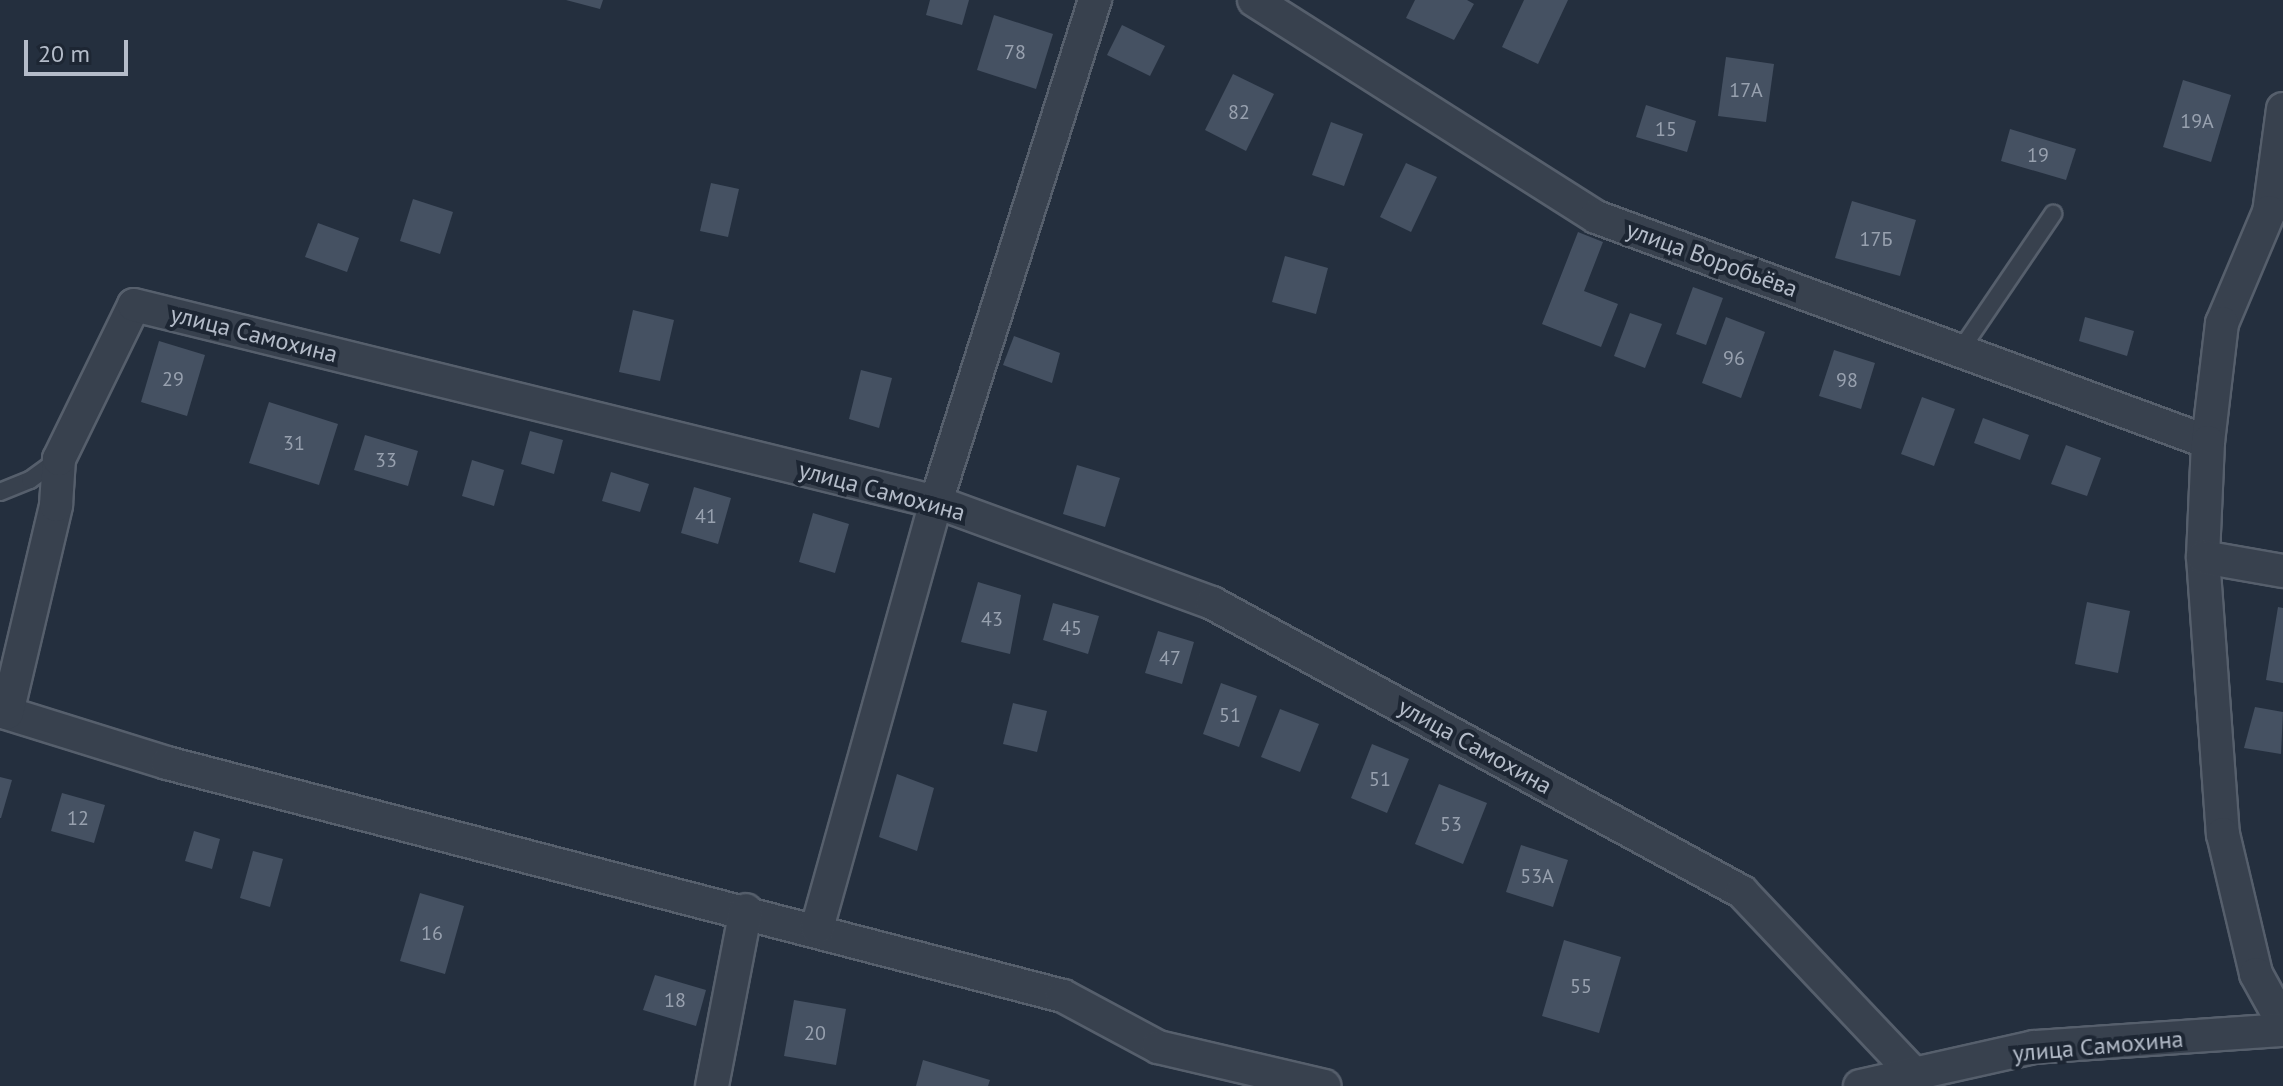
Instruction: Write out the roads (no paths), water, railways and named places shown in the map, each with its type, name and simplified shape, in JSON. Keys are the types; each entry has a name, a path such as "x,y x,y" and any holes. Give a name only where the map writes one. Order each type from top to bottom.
{"street":[{"path":"817,928 936,502 1095,0"},
{"name":"улица Воробьёва","path":"1254,0 1596,217 2208,442"},
{"path":"2283,109 2276,214 2222,323 2208,442 2203,557 2223,834 2256,974 2283,1023"},
{"name":"улица Самохина","path":"1324,1086 1158,1047 1063,996 817,928 167,763 3,712 56,505 59,459 134,305 936,502 1212,603 1742,892 1914,1074"},
{"path":"2203,557 2283,571"},
{"path":"712,1086 746,910"},
{"name":"улица Самохина","path":"1860,1086 2034,1047 2283,1030"}],"lane":[{"path":"1960,351 2053,214"},
{"path":"0,492 30,480 59,459"}]}
